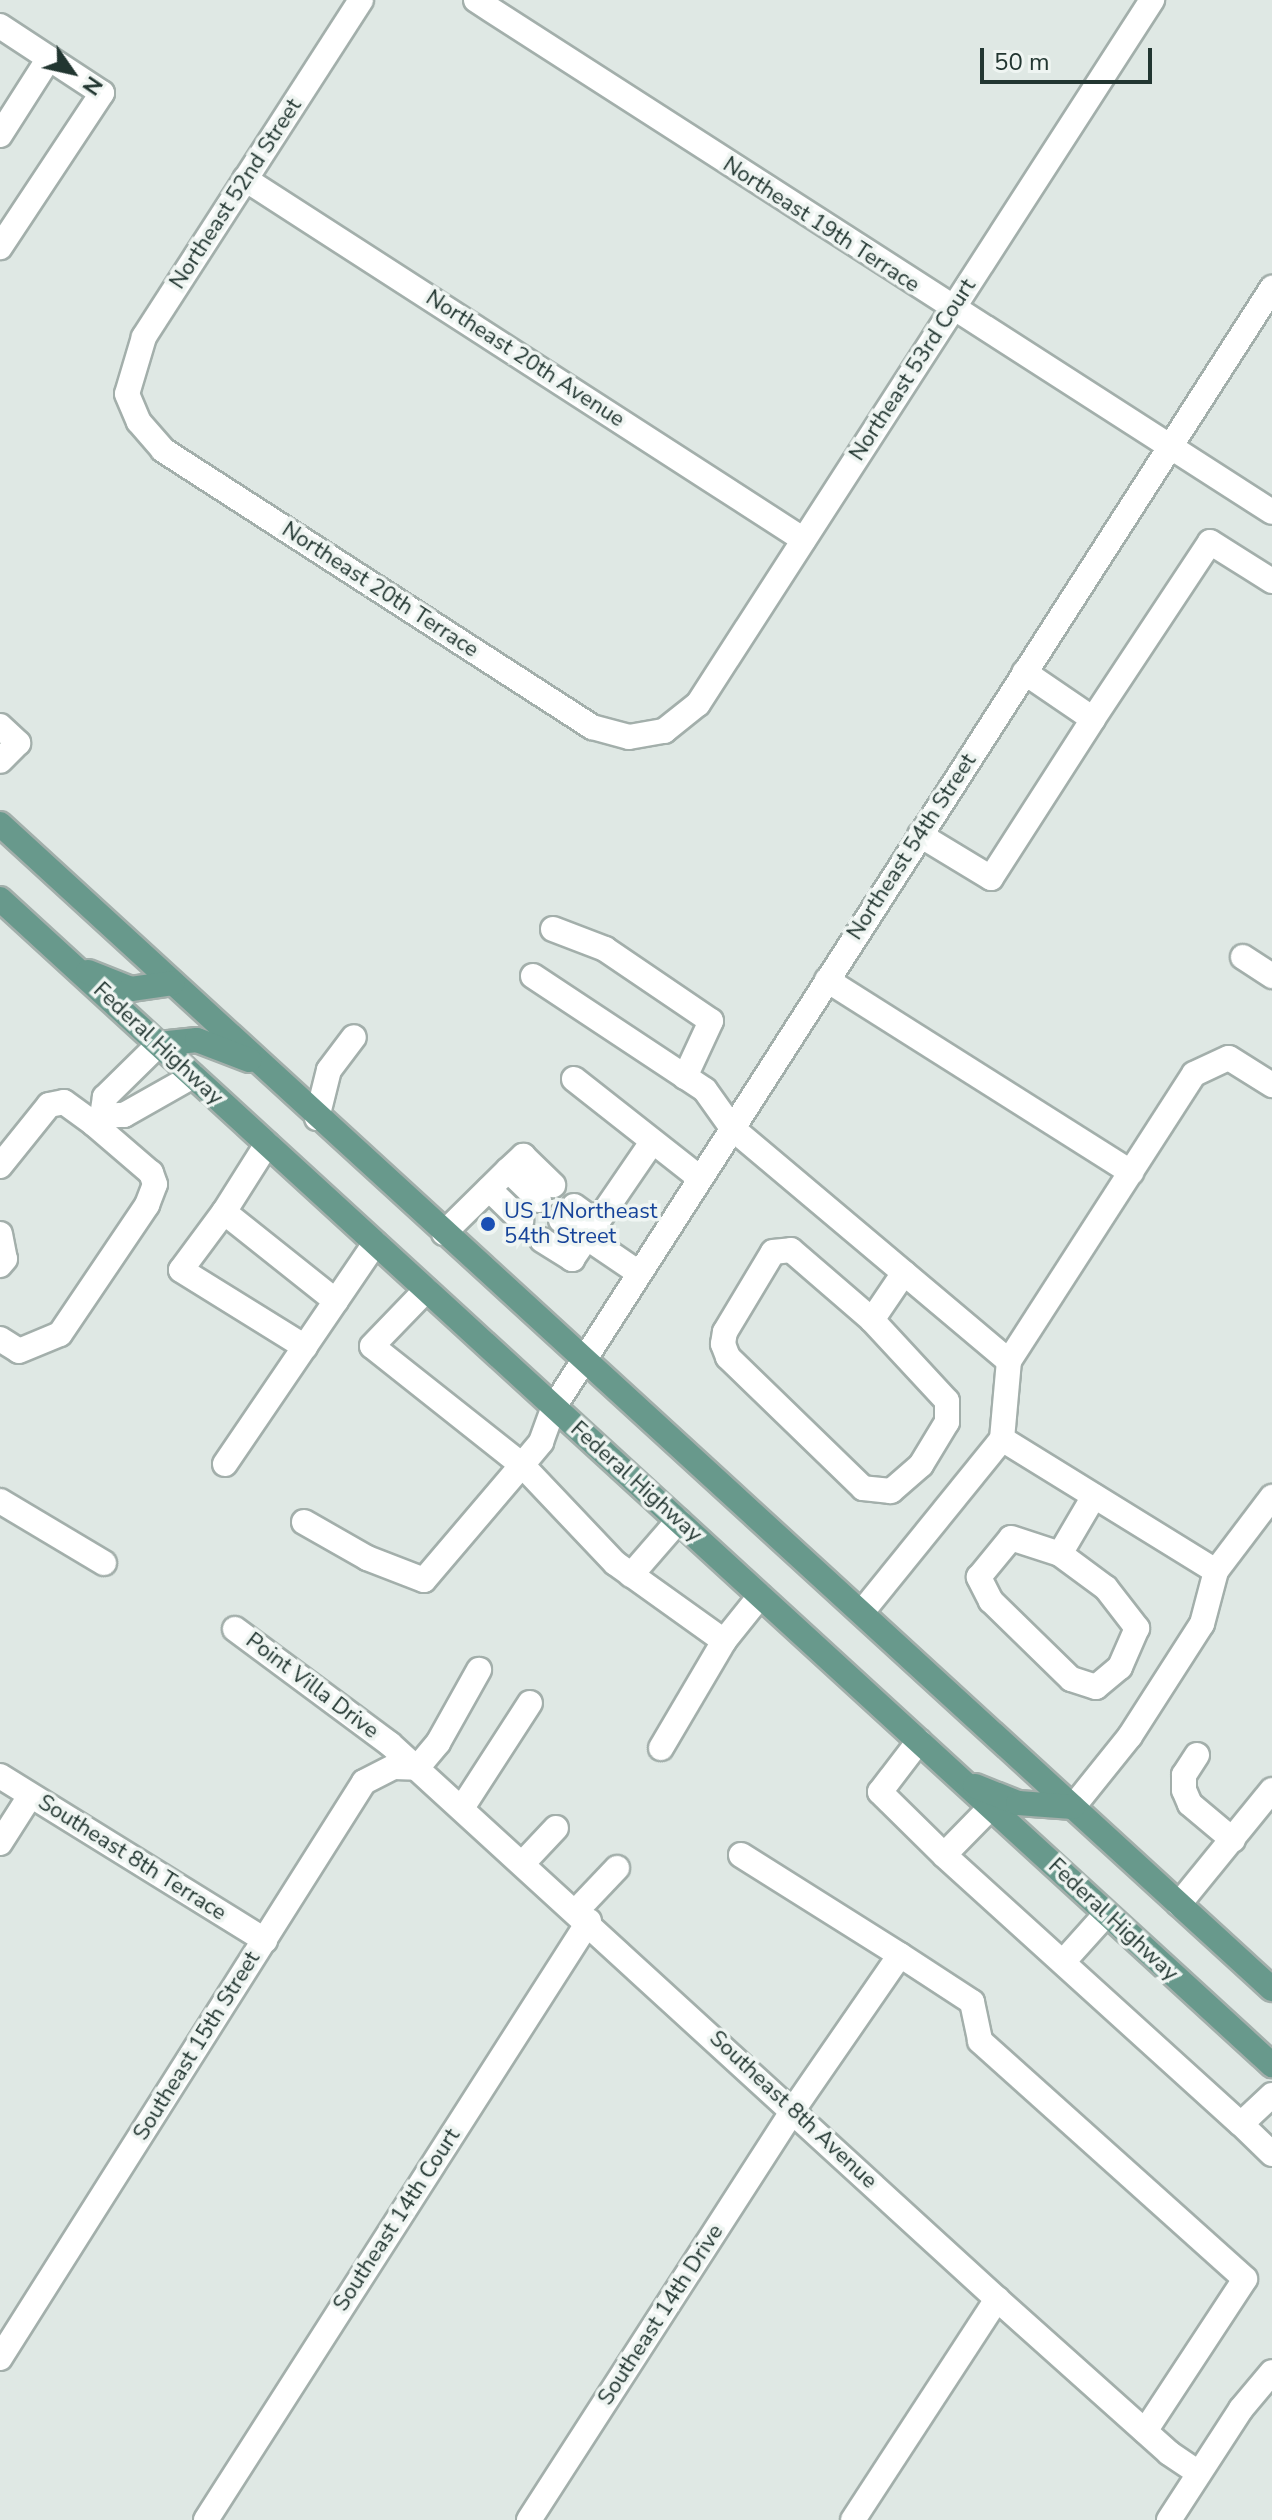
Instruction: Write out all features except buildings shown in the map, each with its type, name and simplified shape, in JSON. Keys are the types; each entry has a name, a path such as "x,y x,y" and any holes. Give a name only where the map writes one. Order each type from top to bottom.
{"main road":[{"path":"0,824 317,1118 1272,1989"},
{"name":"Federal Highway","path":"2,906 75,967 1272,2065"},
{"path":"75,967 131,989 173,983"},
{"path":"159,1044 197,1040 263,1065"},
{"path":"962,1780 1018,1803 1073,1807"}],"street":[{"name":"Northeast 52nd Street","path":"127,394 144,337 361,0"},
{"name":"Northeast 19th Terrace","path":"476,0 951,309 1272,512"},
{"name":"Northeast 53rd Court","path":"664,731 698,704 1152,0"},
{"path":"0,26 102,93 0,247"},
{"path":"0,135 49,58"},
{"name":"Northeast 20th Avenue","path":"245,179 804,540"},
{"name":"Northeast 54th Street","path":"304,1522 367,1558 424,1580 541,1442 554,1407 1272,288"},
{"name":"Northeast 20th Terrace","path":"127,394 139,422 163,450 592,727 629,737 664,731"},
{"path":"920,835 991,878 1210,542 1272,581"},
{"path":"1024,672 1093,719"},
{"path":"0,726 18,743 0,761"},
{"path":"553,929 605,949 711,1021 685,1077"},
{"path":"1243,957 1272,976"},
{"path":"533,976 705,1090 732,1128 1009,1361"},
{"path":"827,980 1131,1172"},
{"path":"317,1118 329,1070 354,1037"},
{"path":"98,1120 105,1097 159,1044"},
{"path":"862,1612 1002,1439 1009,1361 1194,1074 1229,1058 1272,1085"},
{"path":"98,1120 124,1115 193,1076"},
{"path":"574,1079 700,1178"},
{"path":"0,1166 49,1105 64,1102 98,1120 151,1173 155,1184 147,1205 60,1334 19,1351 0,1339"},
{"path":"542,1240 572,1259 652,1142"},
{"path":"267,1144 224,1212 181,1270 305,1347"},
{"path":"444,1233 508,1170 546,1193"},
{"path":"489,1189 521,1220"},
{"path":"224,1212 336,1301"},
{"path":"568,1213 639,1273"},
{"path":"0,1234 5,1259 0,1265"},
{"path":"225,1464 375,1243"},
{"path":"784,1248 872,1320 947,1401 947,1422 921,1465 891,1491 863,1488 728,1357 723,1344 725,1332 773,1252 784,1248"},
{"path":"872,1320 904,1273"},
{"path":"426,1290 372,1346 522,1465 631,1575 724,1641"},
{"path":"1002,1439 1216,1571"},
{"path":"1060,1554 1094,1496"},
{"path":"1073,1807 1130,1736 1202,1624 1216,1571 1272,1497"},
{"path":"0,1501 104,1563"},
{"path":"631,1575 678,1521"},
{"path":"1011,1538 1060,1554 1127,1608 1137,1628 1125,1658 1096,1687 1071,1679 982,1588 979,1577 1011,1538"},
{"path":"661,1748 724,1641 760,1596"},
{"name":"Point Villa Drive","path":"235,1629 390,1744"},
{"path":"417,1768 438,1743 479,1670"},
{"path":"462,1808 530,1703"},
{"path":"919,1741 880,1792 944,1855 1272,2154"},
{"name":"Southeast 8th Avenue","path":"390,1744 583,1915 997,2299 1145,2431 1199,2473"},
{"path":"1197,1755 1184,1775 1184,1790 1190,1804 1233,1840"},
{"name":"Southeast 15th Street","path":"0,2358 364,1782 394,1767 417,1768"},
{"name":"Southeast 8th Terrace","path":"0,1776 265,1940"},
{"path":"1179,1904 1272,1790"},
{"path":"0,1843 30,1796"},
{"path":"944,1855 991,1807"},
{"path":"523,1863 556,1828"},
{"path":"741,1855 972,2002 980,2041 1245,2279 1145,2431"},
{"name":"Southeast 14th Court","path":"206,2520 583,1915 617,1868"},
{"path":"1063,1962 1106,1914"},
{"name":"Southeast 14th Drive","path":"529,2520 793,2110 900,1955"},
{"path":"1241,2124 1272,2095"},
{"path":"853,2520 997,2299"},
{"path":"1169,2520 1272,2372"}],"place":[{"name":"US 1/Northeast 54th Street","path":"488,1224"}]}
